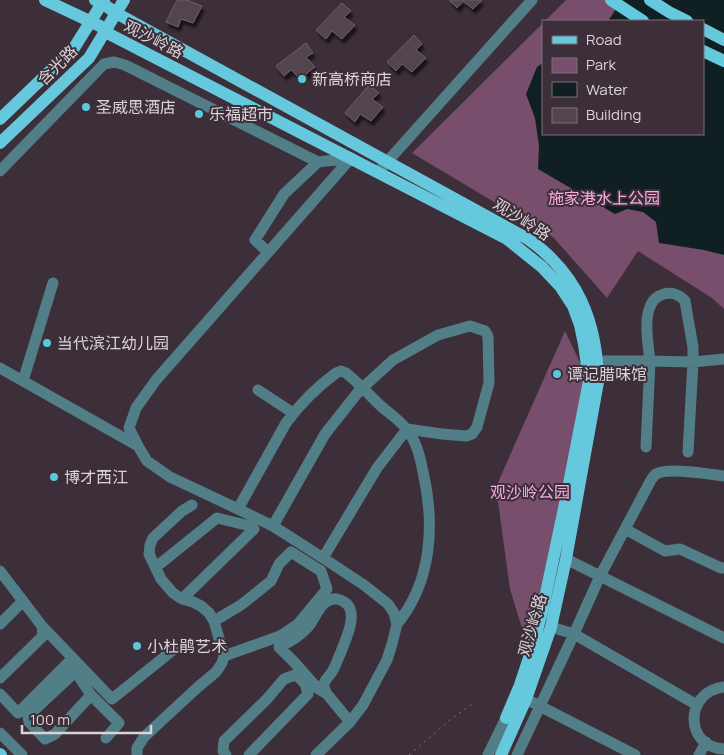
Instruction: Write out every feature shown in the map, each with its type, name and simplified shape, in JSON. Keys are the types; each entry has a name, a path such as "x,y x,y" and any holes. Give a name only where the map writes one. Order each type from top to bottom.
{"main road":[{"name":"观沙岭路","path":"45,0 100,26 111,35 507,239 524,252 560,286 573,306 580,324 589,381 542,612 532,650 506,718"},
{"name":"含光路","path":"0,143 89,58 124,0"},
{"path":"610,0 641,20"},
{"path":"650,0 685,20"},
{"name":"观沙岭路","path":"100,1 116,13 528,239 552,258 583,300 595,339 598,382 566,559 551,627 526,699 501,755"},
{"name":"含光路","path":"0,119 74,48 91,22 100,1"},
{"path":"704,30 724,40"},
{"path":"704,51 724,61"}],"street":[{"path":"378,172 532,0"},
{"path":"0,171 104,64 114,62 125,65 318,162 351,158"},
{"path":"223,114 231,97"},
{"path":"351,158 156,380 136,408 129,428 147,461 170,477 273,526 324,558 388,604 394,613 397,624"},
{"path":"268,252 255,240 284,194 318,162"},
{"path":"23,381 53,283"},
{"path":"646,447 650,361 647,320 651,303 658,296 669,293 680,296 685,300 693,347 688,452"},
{"path":"273,526 326,434 362,388 393,360 438,335 470,326 485,331 488,336 489,383 477,428 472,434 466,436 407,429"},
{"path":"598,361 693,362 724,359"},
{"path":"0,368 138,446"},
{"path":"238,508 293,413 304,401 336,373 341,371 346,373 407,429 415,442 426,483 430,532 423,576 406,613 397,624 386,660 363,705 350,722 316,755"},
{"path":"258,390 293,413"},
{"path":"324,558 377,468 407,429"},
{"path":"517,755 600,576 651,480 657,474 666,471 698,472 724,476"},
{"path":"138,755 137,748 144,737 216,672 224,656 214,621 209,613 201,606 182,599 173,593 161,579 149,554 153,538 182,511 192,505"},
{"path":"161,563 217,518 246,525 254,530 182,599"},
{"path":"625,529 665,551 680,549 724,568"},
{"path":"214,621 241,605 271,581 279,564 291,552 321,571 326,589 298,624 280,636 224,656"},
{"path":"566,559 724,638"},
{"path":"0,571 23,601 42,631 72,667 91,696 119,723 106,738"},
{"path":"327,694 317,688 279,647 289,643 306,629 322,605 332,599 340,600 350,608 351,620 349,631 333,671 324,683 325,690 350,722"},
{"path":"0,624 23,601"},
{"path":"551,627 574,634 697,705"},
{"path":"42,631 112,699 174,650"},
{"path":"0,678 42,631"},
{"path":"0,694 18,713 72,667"},
{"path":"72,667 28,716 29,722 45,739 50,738 91,696"},
{"path":"226,755 223,751 224,741 267,699 284,679 295,675 303,680 308,694 248,755"},
{"path":"720,751 701,737 695,725 695,711 702,697 717,687 724,686"},
{"path":"526,699 635,755"},
{"path":"488,755 506,718"},
{"path":"0,733 22,755"},
{"path":"699,755 706,742"}],"path":[{"path":"409,755 472,704"}],"green space":[{"name":"施家港水上公园","path":"566,0 724,0 724,309 712,298 638,251 607,298 553,237 412,153 542,24 542,135 704,135 704,20 546,20"},
{"name":"观沙岭公园","path":"565,331 589,381 528,648 510,589 496,487"}],"water":[{"name":"施家港水上公园","path":"622,0 724,0 724,255 659,243 656,222 643,212 627,209 615,214 538,169 539,146 535,118 526,94 537,67 542,64 542,135 704,135 704,20 609,20"}],"building":[{"path":"177,0 187,0 202,6 193,23 181,19 178,27 166,22"},
{"path":"449,0 482,0 473,9 463,1 457,8"},
{"path":"342,3 351,11 344,17 355,25 342,39 332,31 326,39 316,30"},
{"path":"414,35 422,44 416,50 426,58 412,72 402,64 396,71 387,62"},
{"path":"306,43 313,53 306,57 315,67 300,79 291,70 284,76 276,66"},
{"path":"369,85 379,93 372,99 383,107 371,121 360,114 355,122 345,113"}],"place":[{"name":"新高桥商店","path":"302,79"},
{"name":"圣威思酒店","path":"86,107"},
{"name":"乐福超市","path":"199,114"},
{"name":"当代滨江幼儿园","path":"47,343"},
{"name":"谭记腊味馆","path":"557,374"},
{"name":"博才西江","path":"54,477"},
{"name":"小杜鹃艺术","path":"137,646"}]}
